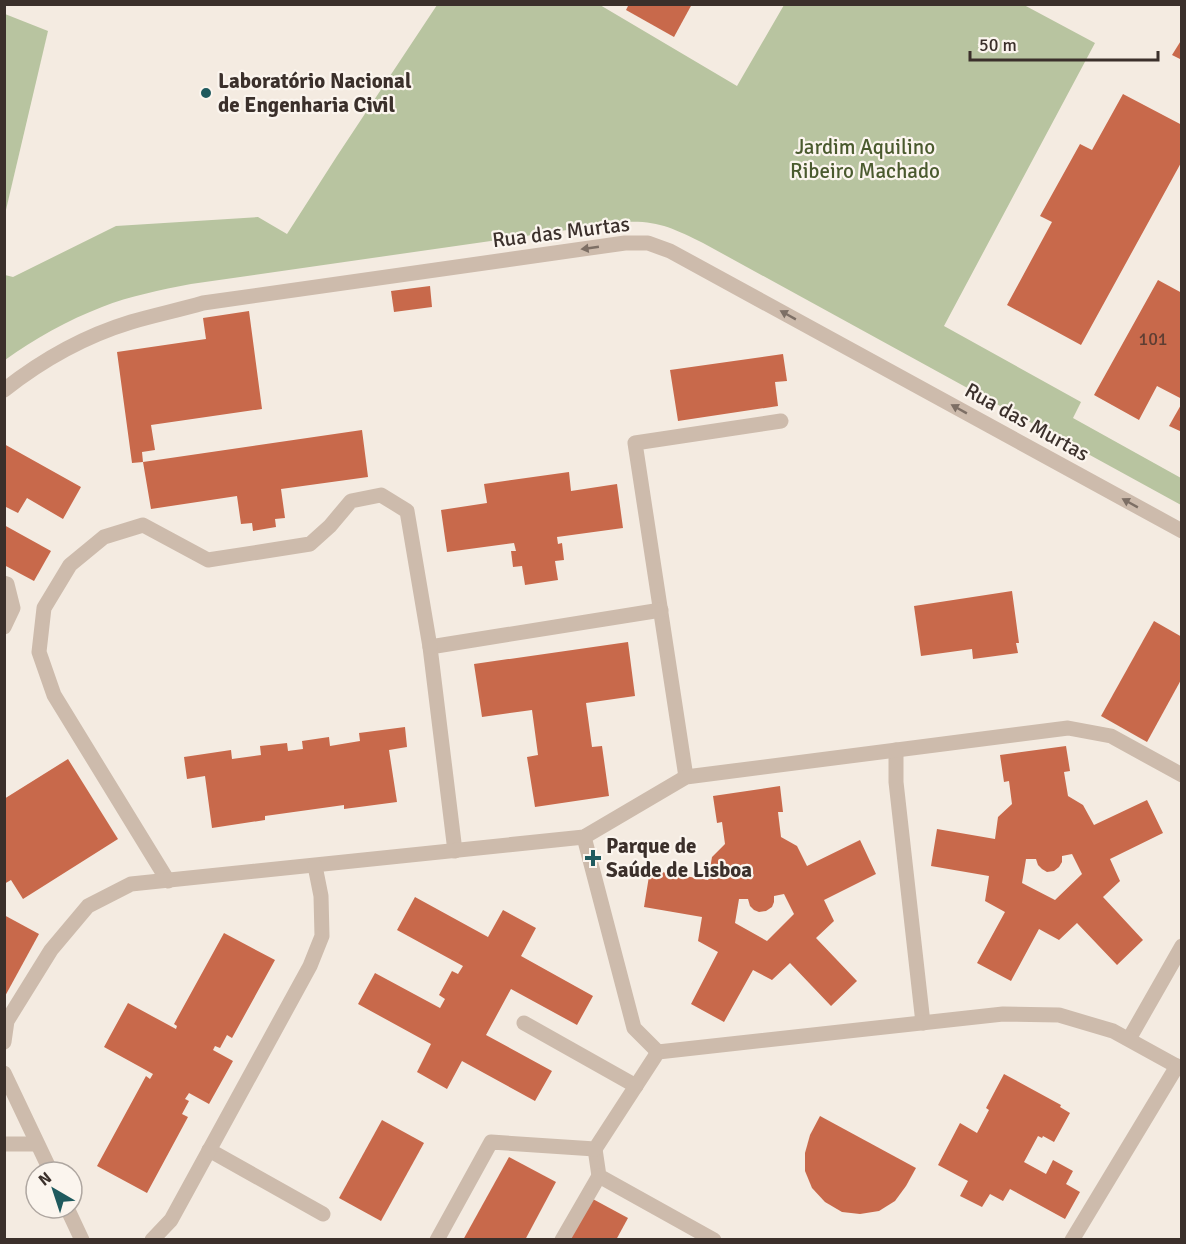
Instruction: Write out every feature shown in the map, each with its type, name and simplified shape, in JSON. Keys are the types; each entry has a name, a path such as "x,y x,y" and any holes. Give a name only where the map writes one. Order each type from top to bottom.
{"street":[{"name":"Rua das Murtas","path":"4,390 32,369 102,332 203,303 625,243 648,243 670,251 1182,531"},
{"path":"686,777 635,443 781,421"},
{"path":"168,881 54,695 39,652 44,608 70,564 104,537 144,525 208,560 310,544 330,526 351,501 381,495 407,511 430,647 455,851"},
{"path":"4,583 7,584 13,608 4,627"},
{"path":"430,647 661,610"},
{"path":"4,1042 7,1021 51,950 88,906 131,885 584,837 686,777 1068,728 1111,736 1182,775"},
{"path":"896,750 896,782 922,1023"},
{"path":"584,837 634,1028 658,1052"},
{"path":"152,1239 171,1220 310,966 322,936 321,896 315,866"},
{"path":"1129,1039 1182,946"},
{"path":"658,1052 1003,1014 1059,1015 1113,1030 1179,1068 1072,1239"},
{"path":"524,1023 636,1086"},
{"path":"562,1239 599,1176 595,1149 658,1052"},
{"path":"4,1073 45,1160"},
{"path":"437,1239 491,1142 595,1149"},
{"path":"4,1144 37,1144"},
{"path":"209,1150 323,1214"},
{"path":"599,1176 714,1239"},
{"path":"73,1220 82,1239"}],"green space":[{"name":"Jardim Aquilino Ribeiro Machado","path":"437,5 600,5 737,86 784,5 1024,5 1095,43 944,326 1081,402 1073,418 1181,478 1181,505 703,243 673,229 646,222 623,222 191,284 157,291 113,303 77,318 39,337 5,360 5,275 13,277 116,226 258,217 287,234"},
{"path":"5,14 48,31 5,214"}],"building":[{"path":"629,4 692,4 674,37 626,10"},
{"path":"1182,39 1182,60 1172,55"},
{"path":"1123,94 1182,125 1182,161 1081,345 1007,305 1052,222 1040,216 1080,144 1092,150"},
{"path":"1158,280 1182,293 1182,399 1157,386 1139,420 1094,395"},
{"path":"430,286 432,307 394,312 391,291"},
{"path":"249,311 262,409 151,425 155,450 142,452 143,462 132,463 117,352 206,339 203,318"},
{"path":"783,354 787,381 775,382 778,406 678,421 670,370"},
{"path":"1182,403 1182,432 1169,426"},
{"path":"362,430 368,477 281,489 285,518 275,519 276,527 253,531 252,523 241,524 237,496 151,509 143,462"},
{"path":"4,444 81,487 63,519 27,498 18,513 4,506"},
{"path":"569,472 571,491 617,484 623,528 557,537 558,544 562,543 564,560 555,561 558,580 525,585 522,566 513,567 511,551 516,551 514,543 447,552 441,510 487,503 484,484"},
{"path":"4,525 51,551 34,581 4,565"},
{"path":"1012,591 1019,643 1016,643 1018,653 973,659 972,649 921,656 914,606"},
{"path":"1154,621 1182,637 1182,678 1147,742 1101,716"},
{"path":"628,642 635,696 586,703 592,747 602,746 609,796 535,807 527,757 538,755 532,710 482,717 474,664"},
{"path":"405,727 407,747 389,750 397,802 344,809 344,805 265,816 265,820 212,828 205,776 187,779 184,757 231,750 232,759 261,755 260,746 287,743 288,751 303,749 302,741 329,737 330,746 360,741 359,733"},
{"path":"1066,746 1070,771 1064,772 1068,796 1083,805 1094,825 1147,800 1163,833 1110,859 1120,881 1103,897 1143,940 1117,965 1077,923 1059,940 1039,929 1011,981 977,963 1005,912 985,901 989,876 931,866 937,829 995,839 998,817 1012,804 1009,781 1004,782 1000,755","holes":["1072,854 1082,874 1055,900 1022,883 1026,859 1036,859 1038,865 1047,872 1059,867 1062,856"]},
{"path":"68,759 118,839 23,899 11,880 4,884 4,799"},
{"path":"780,786 783,812 778,812 781,837 797,846 807,866 860,840 876,874 824,900 834,921 816,938 857,981 831,1006 790,963 772,980 753,970 724,1022 691,1004 718,952 698,941 702,917 644,907 650,870 708,880 712,857 725,844 722,822 717,823 713,796","holes":["784,894 794,914 767,941 735,923 739,899 748,899 750,906 759,912 772,907 774,896"]},
{"path":"415,897 488,937 503,910 536,928 521,956 593,996 577,1025 511,989 486,1035 552,1071 535,1101 462,1061 447,1089 417,1072 431,1044 358,1004 375,973 440,1008 445,999 439,995 452,971 458,974 463,966 397,930"},
{"path":"4,915 39,934 4,998"},
{"path":"224,933 275,960 232,1038 227,1035 220,1048 215,1046 213,1050 233,1061 209,1104 189,1093 185,1099 189,1101 182,1114 188,1117 147,1193 97,1166 146,1076 150,1079 153,1074 104,1047 128,1003 176,1029 177,1026 174,1024"},
{"path":"1004,1074 1061,1105 1060,1107 1070,1113 1054,1142 1038,1136 1024,1162 1046,1174 1053,1160 1073,1171 1066,1184 1080,1192 1065,1219 1010,1189 1003,1201 990,1194 982,1207 960,1196 968,1181 938,1165 960,1123 977,1133 989,1110 986,1108"},
{"path":"820,1116 916,1168 895,1201 879,1211 860,1214 842,1212 825,1202 812,1188 805,1171 805,1153 810,1135"},
{"path":"382,1120 424,1143 381,1221 339,1198"},
{"path":"509,1157 556,1182 525,1240 463,1240"},
{"path":"591,1198 628,1218 616,1240 568,1240"}],"place":[{"name":"Laboratório Nacional de Engenharia Civil","path":"206,93"},
{"name":"Parque de Saúde de Lisboa","path":"593,858"}]}
